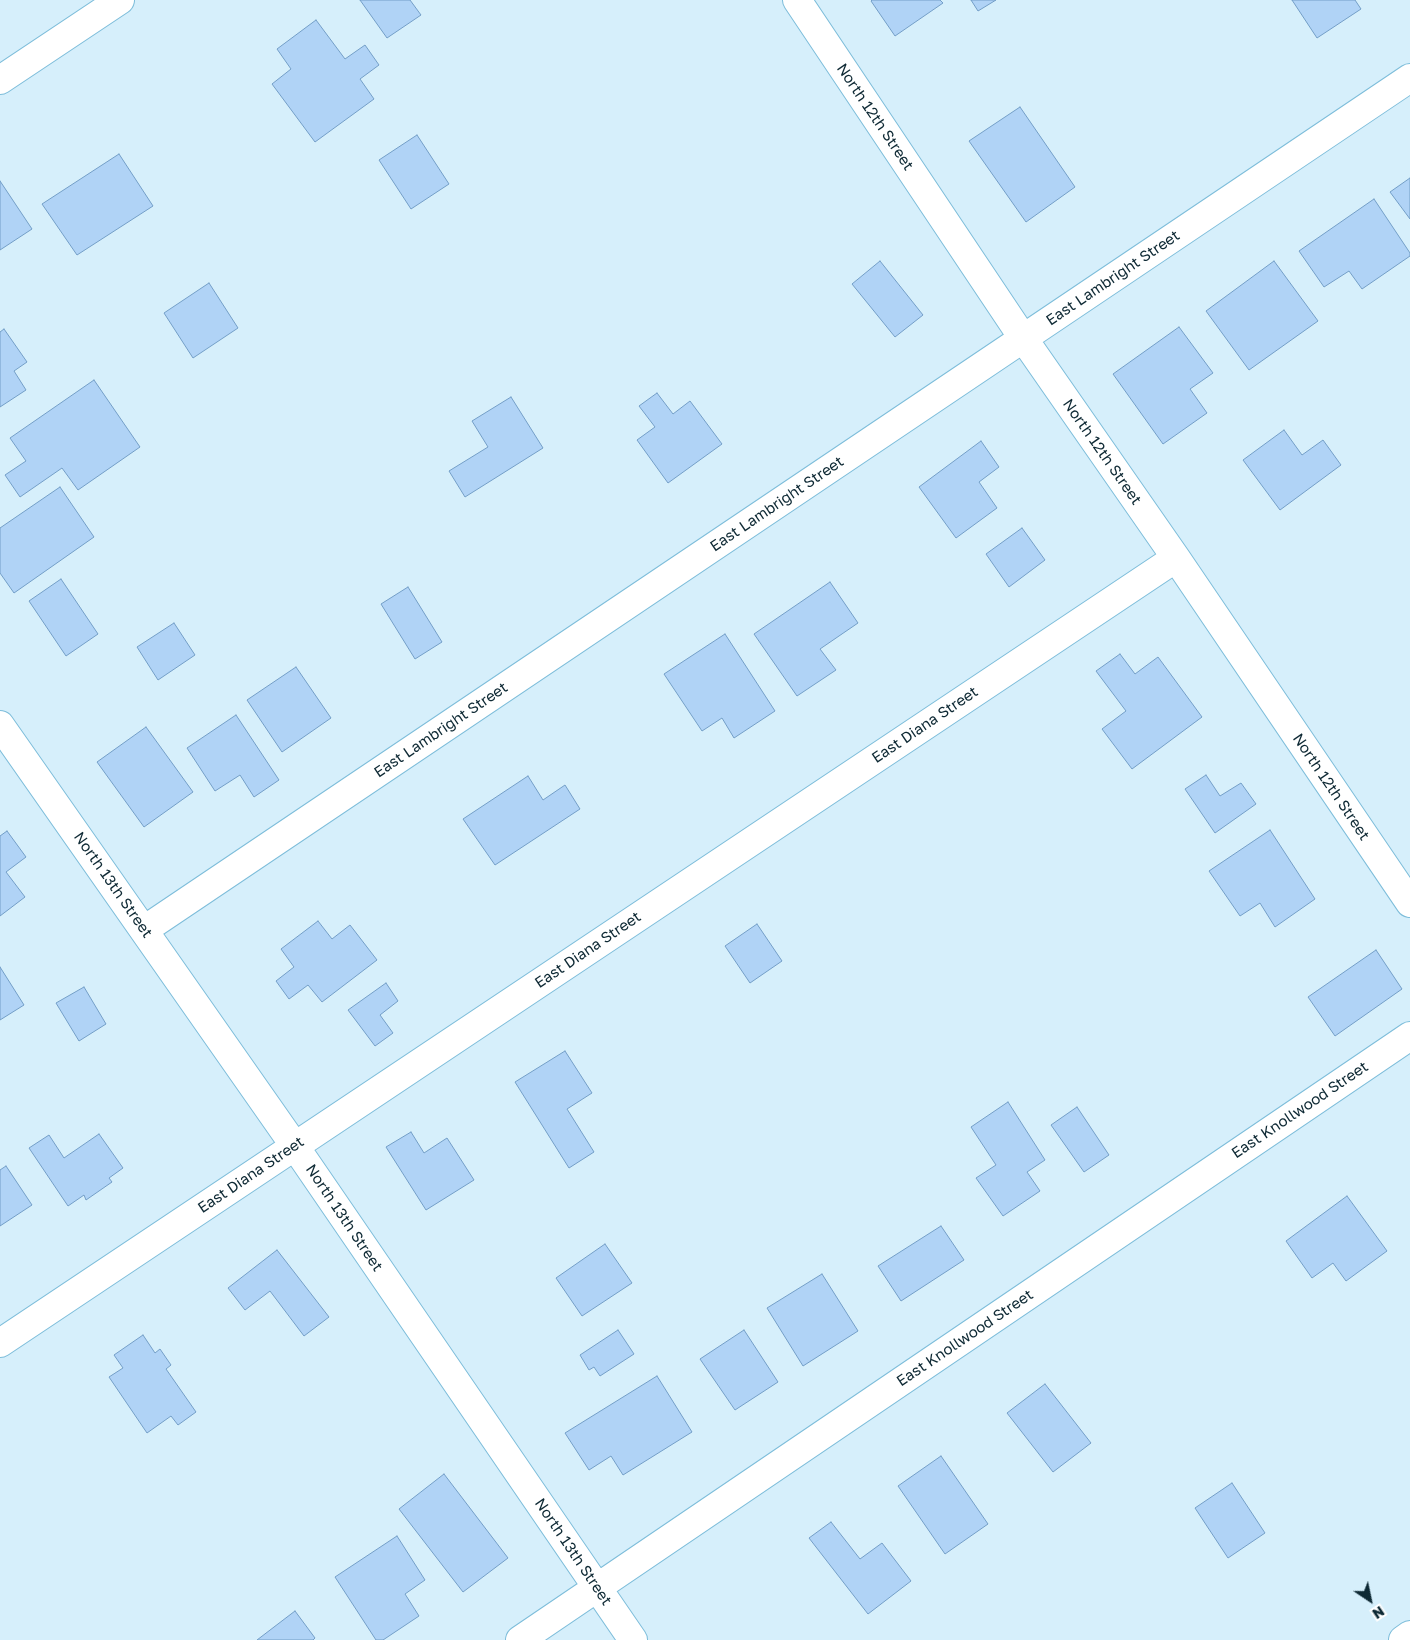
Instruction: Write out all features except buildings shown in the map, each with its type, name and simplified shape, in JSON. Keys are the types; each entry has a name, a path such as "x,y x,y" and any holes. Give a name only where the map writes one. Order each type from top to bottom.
{"street":[{"path":"0,80 120,0"},
{"name":"North 12th Street","path":"797,0 1023,338 1176,558 1410,903"},
{"name":"East Lambright Street","path":"144,930 1410,78"},
{"name":"East Diana Street","path":"0,1343 1176,558"},
{"name":"North 13th Street","path":"0,725 294,1145 633,1640"},
{"name":"East Knollwood Street","path":"520,1640 1410,1036"},
{"path":"1403,1640 1410,1635"}]}
